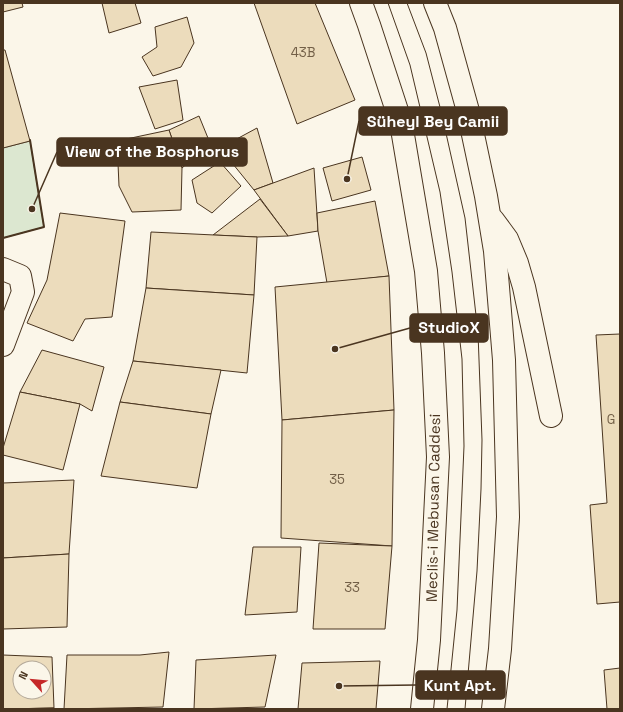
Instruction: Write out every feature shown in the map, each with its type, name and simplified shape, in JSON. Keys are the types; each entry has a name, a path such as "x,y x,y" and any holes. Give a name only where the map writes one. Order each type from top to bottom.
{"main road":[{"name":"Meclis-i Mebusan Caddesi","path":"361,3 370,25 401,123 426,271 433,353 438,457 429,640 422,709"},
{"path":"435,3 445,28 468,111 495,250 504,360 508,517 500,649 493,709"},
{"path":"489,213 507,239 517,263 524,287 551,416"},
{"path":"3,345 23,292 12,273"}],"green space":[{"path":"30,141 44,227 3,238 3,148"}],"building":[{"path":"3,3 22,3 23,7 3,12"},
{"path":"102,3 135,3 141,23 109,33"},
{"path":"254,3 315,3 355,100 297,124"},
{"path":"187,17 194,43 181,67 153,76 142,57 157,47 155,27"},
{"path":"3,50 5,50 30,141 3,148"},
{"path":"177,80 183,120 155,129 139,87"},
{"path":"199,116 210,143 182,168 169,130"},
{"path":"257,128 273,183 254,190 220,148"},
{"path":"169,130 182,168 181,210 132,212 119,186 117,141"},
{"path":"362,157 371,190 332,201 323,168"},
{"path":"220,162 241,186 212,213 197,203 192,180"},
{"path":"314,168 318,231 288,236 254,190"},
{"path":"260,199 288,236 257,237 213,235"},
{"path":"375,201 389,276 327,283 318,231 317,213"},
{"path":"60,213 125,221 112,317 85,319 73,341 27,323 47,280"},
{"path":"151,232 257,237 254,295 146,288"},
{"path":"389,276 394,410 282,420 275,287"},
{"path":"146,288 254,295 247,373 133,361"},
{"path":"620,334 620,602 597,604 590,505 607,503 596,335"},
{"path":"42,350 104,367 92,411 80,404 20,392"},
{"path":"133,361 221,370 211,414 120,402"},
{"path":"20,392 80,404 63,470 3,455 3,448"},
{"path":"120,402 211,414 197,488 101,476"},
{"path":"394,410 392,546 281,538 282,420"},
{"path":"74,480 69,554 3,558 3,483"},
{"path":"319,543 392,546 385,629 313,629"},
{"path":"253,547 301,547 297,612 245,615"},
{"path":"69,554 67,627 3,629 3,558"},
{"path":"169,652 163,707 64,709 67,655 140,655"},
{"path":"3,655 52,657 54,708 3,709"},
{"path":"276,655 265,707 194,709 196,660"},
{"path":"380,661 376,709 298,709 302,663"},
{"path":"620,668 620,709 607,709 604,670"},
{"path":"54,708 53,709 6,709"}],"tram line":[{"path":"388,3 410,65 440,192 452,272 462,359 464,446 457,610 447,709"},
{"path":"407,3 426,53 441,111 465,218 478,333 482,440 481,489 477,571 465,709"}],"wall":[{"path":"3,238 44,227 30,140"}],"place":[{"name":"Süheyl Bey Camii","path":"347,179"},
{"name":"View of the Bosphorus","path":"32,209"},
{"name":"StudioX","path":"335,349"},
{"name":"Kunt Apt.","path":"339,686"}]}
